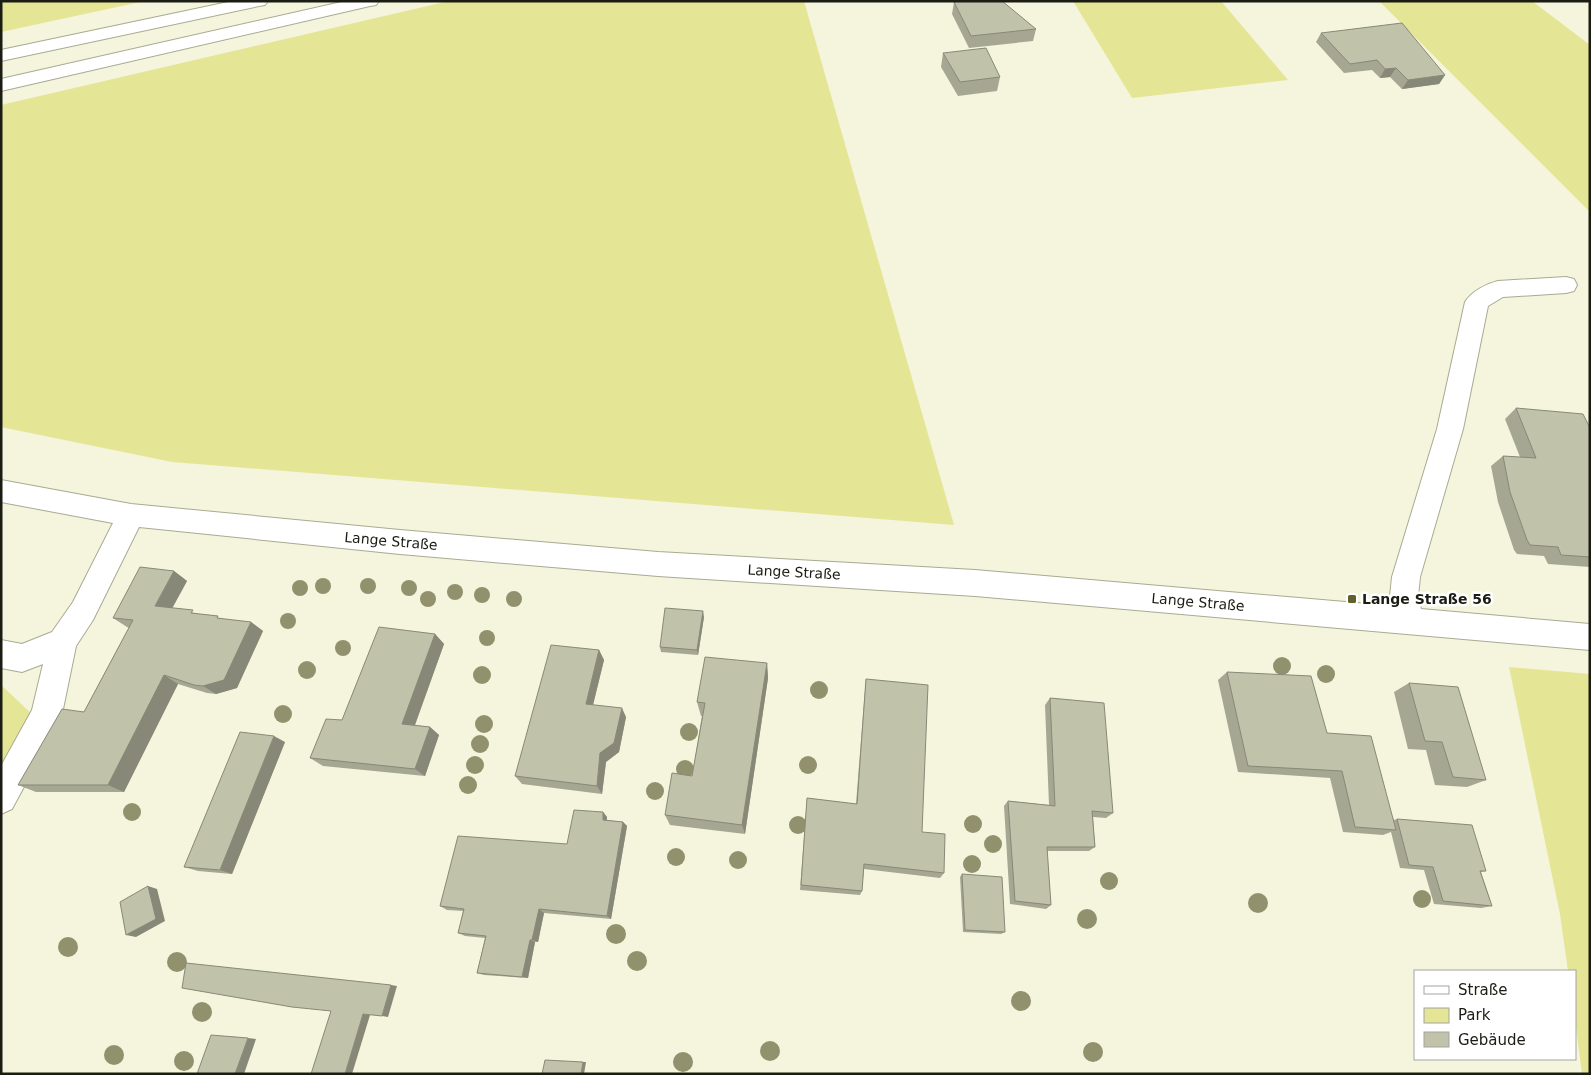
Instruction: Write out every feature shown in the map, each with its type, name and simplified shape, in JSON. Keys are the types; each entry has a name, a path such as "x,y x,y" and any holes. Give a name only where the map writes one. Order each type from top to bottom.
{"main road":[{"path":"1,56 259,1"},
{"path":"1,84 370,1"},
{"path":"1410,622 1404,596 1406,577 1450,429 1477,302 1498,289 1566,285"},
{"name":"Lange Straße","path":"1,490 131,515 400,542 658,564 975,583 1590,637"},
{"path":"1,798 47,714 62,642 83,611 131,515"},
{"path":"1,654 22,658 62,642"}],"green space":[{"path":"1,1 145,1 1,32"},
{"path":"449,1 804,1 954,525 172,462 1,427 1,105"},
{"path":"1073,1 1221,1 1288,80 1132,98"},
{"path":"1379,1 1532,1 1590,45 1590,212"},
{"path":"1509,667 1590,674 1590,1074 1582,1074 1576,1027 1576,970 1568,970 1560,914"},
{"path":"1,685 35,717 1,778"}],"building":[{"path":"1002,1 1036,29 971,36 954,2"},
{"path":"1402,23 1445,75 1408,80 1396,68 1385,69 1377,60 1350,64 1321,33"},
{"path":"986,48 1000,77 960,82 943,53"},
{"path":"1516,408 1583,414 1590,428 1590,557 1561,555 1558,547 1530,545 1527,540 1510,492 1503,456 1536,458"},
{"path":"140,567 174,571 155,606 193,610 191,613 251,622 224,680 203,686 164,675 108,785 18,785 62,709 84,712 133,620 113,618"},
{"path":"665,608 703,611 697,650 660,647"},
{"path":"379,627 435,634 402,724 430,727 415,769 310,758 326,719 342,720"},
{"path":"551,645 599,650 586,704 622,708 614,743 600,753 597,786 515,776"},
{"path":"705,657 767,663 742,825 665,815 672,773 692,776 705,703 697,702"},
{"path":"1227,672 1311,676 1327,733 1371,736 1396,830 1355,827 1342,771 1248,766"},
{"path":"866,679 928,685 922,832 945,834 944,873 864,864 862,891 801,885 807,798 857,804"},
{"path":"1409,683 1458,687 1486,780 1453,777 1442,742 1425,741"},
{"path":"1050,698 1104,703 1113,813 1092,811 1095,847 1047,847 1051,905 1015,901 1008,801 1055,806"},
{"path":"240,732 274,736 220,870 184,867"},
{"path":"574,810 603,812 603,820 623,822 607,916 539,909 522,977 477,973 486,936 458,933 464,909 440,906 458,836 567,844"},
{"path":"1397,819 1472,825 1486,871 1480,871 1492,906 1443,901 1433,867 1409,865"},
{"path":"962,874 1002,877 1005,932 965,930"},
{"path":"148,886 156,919 126,935 120,902"},
{"path":"186,963 391,985 382,1016 363,1014 345,1074 311,1074 331,1011 292,1007 182,988"},
{"path":"211,1035 248,1038 235,1074 197,1074"},
{"path":"545,1060 583,1062 581,1074 542,1074"}],"place":[{"name":"Lange Straße 56","path":"1352,599"}]}
